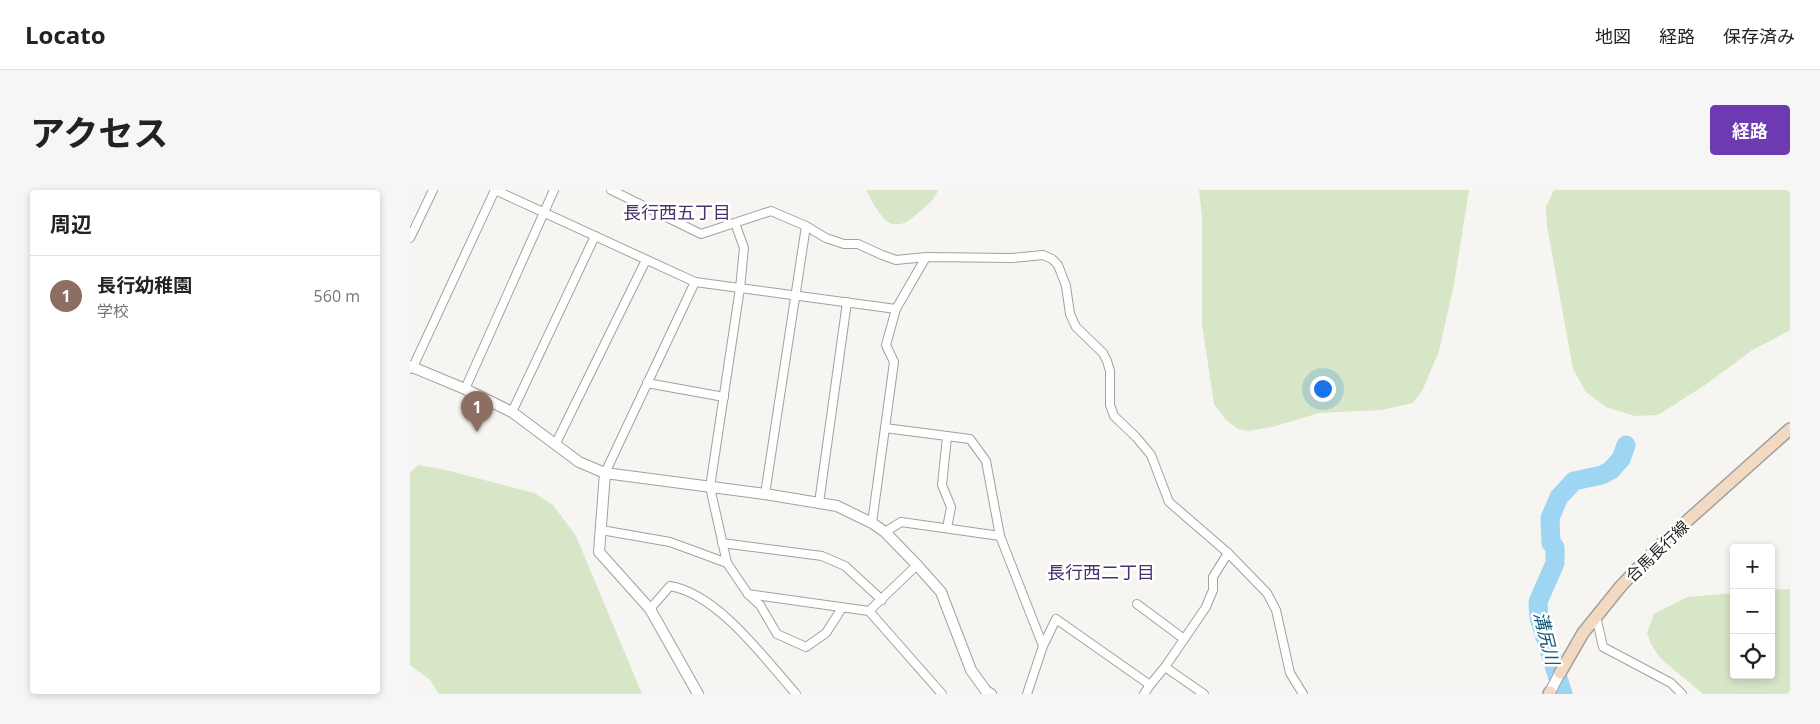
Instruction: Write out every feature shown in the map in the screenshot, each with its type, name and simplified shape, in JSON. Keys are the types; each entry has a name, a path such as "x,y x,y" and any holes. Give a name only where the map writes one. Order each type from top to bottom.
{"main road":[{"name":"合馬長行線","path":"1560,673 1583,633 1621,586 1659,546 1790,429"}],"street":[{"path":"410,238 433,190"},
{"path":"896,309 695,282 494,190 411,367 465,388 512,412 579,462 605,473 765,494 837,506 872,523 885,532 941,592 971,670 986,691 991,694"},
{"path":"465,388 554,190"},
{"path":"611,190 701,234 771,211 806,226 826,238 844,244 858,244 896,260 1012,258 1043,255 1052,259 1058,265 1066,286 1070,314 1076,327 1103,353 1108,361 1110,371 1110,405 1114,416 1136,437 1151,455 1169,502 1228,553 1267,593 1276,610 1290,673 1303,694"},
{"path":"734,223 744,248 740,288 710,487 722,543 728,563 748,594 760,605 777,634 806,648 826,633 842,608"},
{"path":"765,494 806,226"},
{"path":"512,412 595,236"},
{"path":"872,523 894,362 886,345 896,309 926,258"},
{"path":"555,445 646,260"},
{"path":"695,282 605,473 599,552 650,609 698,694"},
{"path":"819,503 847,302"},
{"path":"647,383 724,397"},
{"path":"885,428 970,439 986,461 1000,536 1043,646"},
{"path":"947,437 942,485 952,507 947,528"},
{"path":"885,532 902,522 1000,536"},
{"path":"600,530 670,542 728,563"},
{"path":"722,543 822,556 845,566 882,600"},
{"path":"1144,694 1206,607 1213,590 1214,578 1228,553"},
{"path":"869,612 917,565"},
{"path":"650,609 670,586 683,588 724,616 756,647 796,694"},
{"path":"748,594 869,612 942,694"},
{"path":"1137,604 1184,639"},
{"path":"1596,616 1603,647 1671,683 1682,694"},
{"path":"1027,694 1043,646 1056,619 1150,685"},
{"path":"1165,667 1204,694"},
{"name":"合馬長行線","path":"1550,693 1560,673"}],"green space":[{"path":"866,190 938,190 935,197 908,221 893,224 886,221 881,215"},
{"path":"1199,190 1469,190 1454,284 1439,351 1423,389 1413,403 1381,410 1319,413 1272,427 1248,431 1238,429 1226,420 1214,404 1202,324 1202,217"},
{"path":"1554,190 1790,190 1790,330 1751,351 1705,385 1658,415 1635,416 1606,407 1586,392 1573,369 1547,226 1546,207"},
{"path":"418,465 446,470 534,493 553,505 576,536 642,694 439,694 430,680 410,665 410,473"},
{"path":"1790,589 1790,694 1703,694 1660,658 1651,644 1647,633 1654,614 1687,597 1730,593 1730,679 1775,679 1775,590"}],"waterway":[{"name":"溝尻川","path":"1563,694 1539,618 1538,602 1555,563 1555,547 1551,543 1550,518 1559,497 1574,481 1602,475 1611,470 1621,459 1626,445"}],"place":[{"name":"長行幼稚園","path":"477,432"}],"district":[{"name":"長行西五丁目","path":"677,212"},
{"name":"長行西二丁目","path":"1101,572"}]}
